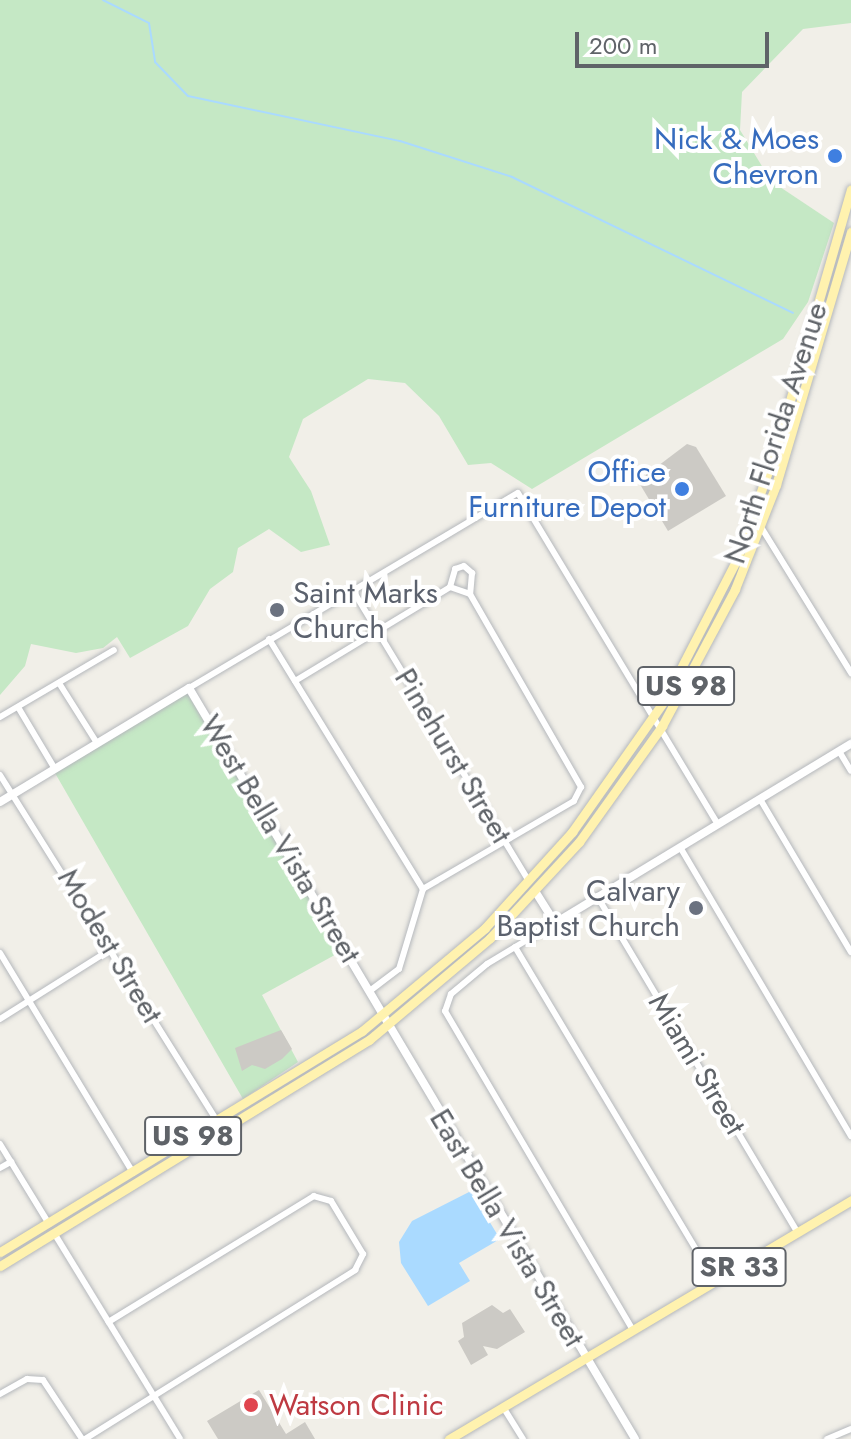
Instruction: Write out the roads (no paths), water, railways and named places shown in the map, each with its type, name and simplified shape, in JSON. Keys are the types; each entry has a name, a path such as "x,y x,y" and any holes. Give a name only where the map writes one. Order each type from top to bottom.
{"main road":[{"name":"North Florida Avenue","path":"51,1228 383,1015 460,951 529,881 594,805 655,715 722,591 769,471 851,190"},
{"name":"North Florida Avenue","path":"0,1252 163,1168 388,1026 535,891 662,726 743,570 787,449 851,232"},
{"path":"816,353 813,344 832,257"},
{"path":"787,449 802,361"},
{"path":"743,570 769,471"},
{"path":"163,1168 217,1128 217,1121"},
{"name":"SR 33","path":"449,1439 851,1200"},
{"path":"0,1264 51,1228"}],"street":[{"path":"0,802 352,589 518,493 662,726 718,824"},
{"path":"761,527 851,673"},
{"path":"371,990 399,969 423,889 574,801 580,779 470,594 467,567 455,569 450,587"},
{"path":"295,681 450,587 470,594"},
{"name":"Pinehurst Street","path":"352,589 529,881"},
{"path":"269,639 423,889"},
{"path":"0,717 114,650"},
{"path":"59,683 97,743"},
{"name":"West Bella Vista Street","path":"189,688 371,990 383,1015"},
{"path":"18,707 55,769"},
{"path":"632,1329 445,1011 451,994 515,947 851,744"},
{"path":"839,751 851,771"},
{"name":"Modest Street","path":"0,775 217,1121"},
{"path":"760,799 851,952"},
{"path":"680,847 851,1136"},
{"path":"535,891 555,923"},
{"name":"Miami Street","path":"597,896 797,1232"},
{"path":"515,947 715,1281"},
{"path":"0,1019 111,948"},
{"path":"0,953 133,1173"},
{"name":"East Bella Vista Street","path":"383,1015 584,1358 635,1439"},
{"path":"0,1144 180,1439"},
{"path":"0,1168 11,1162"},
{"path":"0,1394 27,1379 43,1380 84,1439 151,1393 363,1261 324,1196 314,1196 108,1322"},
{"path":"503,1407 523,1439"},
{"path":"827,1439 851,1429"}],"water":[{"path":"471,1191 500,1239 459,1263 470,1281 428,1306 401,1263 399,1242 412,1221"}],"waterway":[{"path":"103,0 149,23 155,62 188,96 400,141 512,177 793,313"}],"place":[{"name":"Nick & Moes Chevron","path":"835,156"},
{"name":"Office Furniture Depot","path":"682,489"},
{"name":"Saint Marks Church","path":"277,610"},
{"name":"Calvary Baptist Church","path":"696,908"},
{"name":"Watson Clinic","path":"251,1405"}]}
